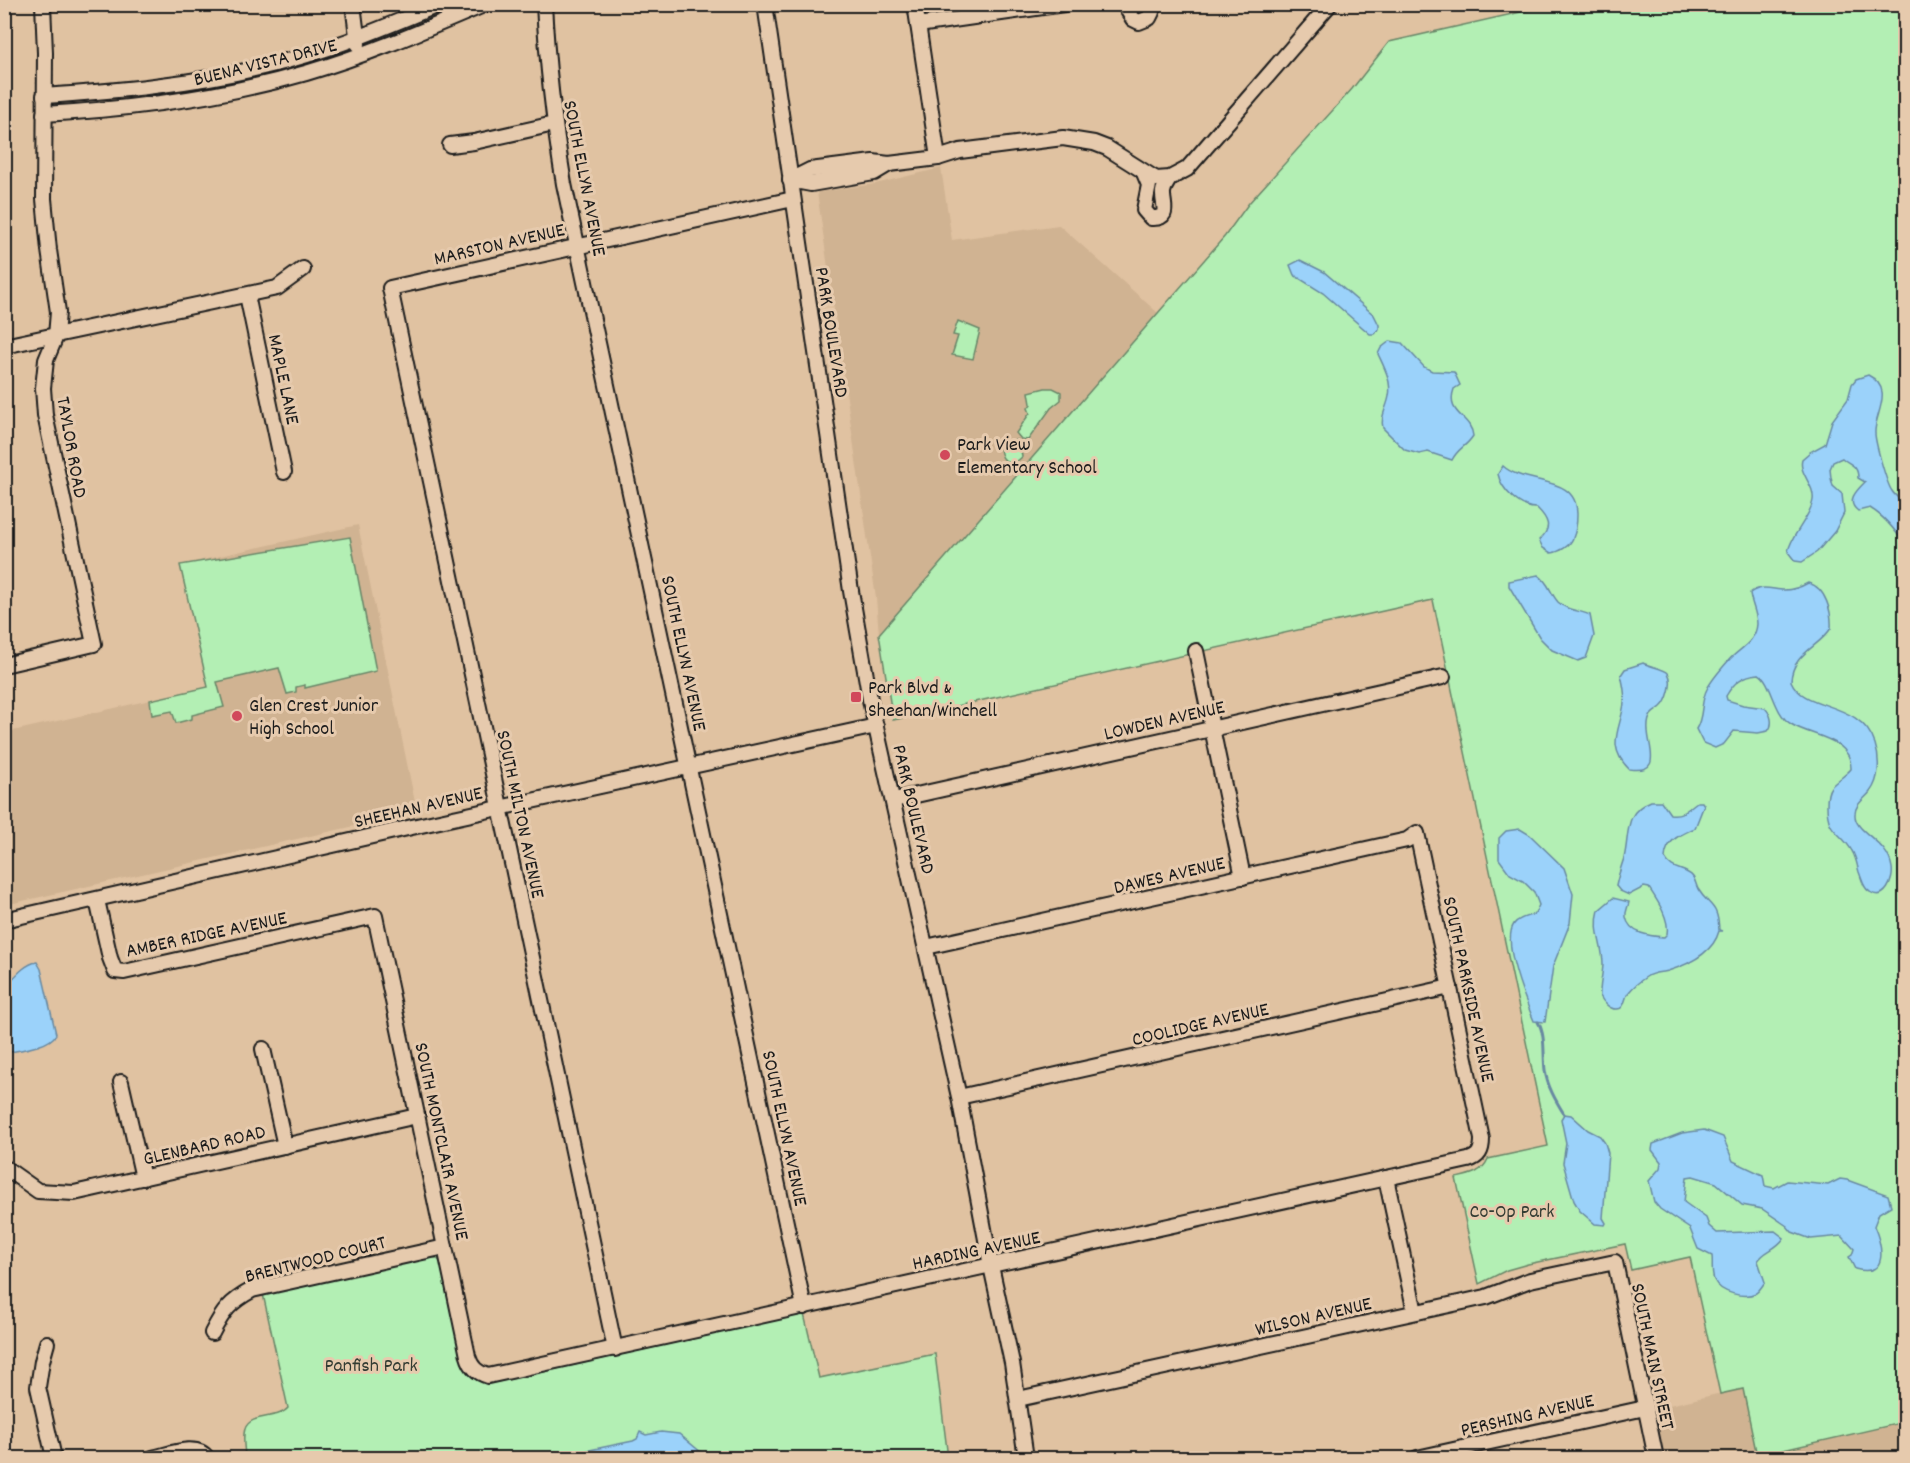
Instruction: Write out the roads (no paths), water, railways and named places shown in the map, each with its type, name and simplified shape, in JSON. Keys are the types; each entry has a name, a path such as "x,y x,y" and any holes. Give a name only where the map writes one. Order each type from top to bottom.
{"street":[{"name":"TAYLOR ROAD","path":"4,665 94,644 45,415 43,388 46,360 56,336 58,312 44,199 43,4"},
{"path":"353,4 360,55"},
{"name":"BUENA VISTA DRIVE","path":"44,96 111,91 200,80 264,67 305,56 356,38 440,4"},
{"name":"BUENA VISTA DRIVE","path":"44,114 131,108 200,98 307,73 360,55 486,4"},
{"name":"SOUTH ELLYN AVENUE","path":"544,4 546,51 554,124 564,184 804,1307"},
{"name":"PARK BOULEVARD","path":"765,4 851,591 876,726 959,1096 991,1266 1012,1362 1026,1458"},
{"path":"915,4 938,158"},
{"path":"918,25 1064,4"},
{"path":"1124,4 1132,19 1139,22 1149,18 1152,12 1151,4"},
{"path":"790,180 810,170 873,162 889,164 938,158 960,152 1063,138 1086,141 1107,148 1156,179 1170,178 1187,169 1330,4"},
{"path":"450,145 474,142 554,124"},
{"path":"1144,173 1149,185 1149,193 1143,207 1145,214 1151,218 1158,218 1164,213 1164,188 1170,178"},
{"name":"MARSTON AVENUE","path":"390,288 793,199"},
{"path":"4,346 277,288 303,270"},
{"name":"SOUTH MILTON AVENUE","path":"390,288 615,1349"},
{"name":"MAPLE LANE","path":"247,295 284,472"},
{"path":"1196,651 1243,877"},
{"name":"LOWDEN AVENUE","path":"894,800 1443,677"},
{"name":"SHEEHAN AVENUE","path":"4,920 876,726"},
{"name":"DAWES AVENUE","path":"926,947 1407,840 1417,833"},
{"name":"SOUTH PARKSIDE AVENUE","path":"1417,833 1482,1139 1480,1153"},
{"name":"AMBER RIDGE AVENUE","path":"97,900 110,958 115,970 124,972 375,916"},
{"name":"SOUTH MONTCLAIR AVENUE","path":"375,916 468,1356 478,1372"},
{"name":"COOLIDGE AVENUE","path":"959,1096 1450,987"},
{"path":"263,1049 285,1146"},
{"path":"121,1082 143,1178"},
{"name":"GLENBARD ROAD","path":"4,1167 38,1191 74,1193 417,1116"},
{"name":"HARDING AVENUE","path":"478,1372 495,1376 1474,1159 1480,1153"},
{"path":"1386,1178 1415,1312"},
{"name":"BRENTWOOD COURT","path":"212,1333 221,1315 235,1299 252,1290 445,1247"},
{"name":"WILSON AVENUE","path":"1018,1399 1486,1297 1530,1280 1615,1262"},
{"name":"SOUTH MAIN STREET","path":"1615,1262 1656,1458"},
{"path":"47,1343 38,1387 54,1458"},
{"name":"PERSHING AVENUE","path":"1417,1458 1645,1408"},
{"path":"152,1458 195,1449 204,1453 207,1458"}],"water":[{"path":"1300,260 1324,272 1374,315 1379,329 1374,334 1370,334 1323,293 1294,275 1290,265"},
{"path":"1390,341 1402,343 1424,367 1432,371 1454,372 1460,385 1454,389 1453,404 1468,423 1473,436 1452,460 1428,452 1419,454 1405,450 1383,428 1382,420 1389,396 1389,385 1378,354 1381,348"},
{"path":"1868,375 1881,387 1882,402 1875,433 1890,487 1905,504 1905,545 1881,516 1870,508 1858,511 1854,507 1852,500 1865,482 1858,478 1855,468 1842,458 1833,462 1830,469 1833,486 1842,494 1844,513 1835,531 1817,552 1802,562 1795,561 1788,552 1792,540 1809,513 1813,500 1812,489 1802,469 1802,459 1825,444 1832,421 1848,399 1852,384 1856,379"},
{"path":"1503,466 1524,477 1549,483 1569,493 1575,502 1577,518 1572,541 1567,546 1551,553 1543,548 1539,540 1546,531 1546,520 1537,508 1518,502 1507,492 1498,474"},
{"path":"1538,575 1545,581 1558,602 1569,609 1590,615 1594,636 1586,658 1578,661 1552,650 1540,638 1509,586 1509,581"},
{"path":"1808,583 1814,585 1827,601 1831,628 1801,657 1793,671 1791,681 1798,691 1808,698 1845,712 1857,720 1868,730 1875,744 1878,756 1876,781 1870,792 1858,804 1855,814 1860,827 1884,850 1889,858 1892,878 1884,892 1880,894 1870,892 1866,888 1853,853 1829,821 1827,798 1829,791 1851,769 1850,758 1845,750 1829,739 1799,728 1785,719 1767,683 1759,674 1740,680 1726,696 1727,700 1743,705 1765,708 1771,719 1768,731 1758,733 1734,731 1724,744 1715,748 1703,743 1696,729 1709,685 1729,660 1754,636 1757,620 1750,593 1763,588 1791,589"},
{"path":"1643,663 1667,672 1670,677 1670,686 1665,701 1653,712 1648,723 1651,752 1649,766 1642,769 1629,769 1622,760 1616,744 1625,700 1621,675 1625,669"},
{"path":"1651,801 1661,801 1670,814 1682,813 1697,802 1702,802 1704,805 1695,828 1671,842 1665,858 1673,866 1692,876 1702,895 1715,910 1719,930 1722,931 1719,931 1716,939 1705,952 1691,962 1646,977 1627,994 1622,1007 1614,1009 1607,1005 1600,996 1603,957 1597,924 1599,910 1613,898 1629,902 1626,915 1631,927 1647,935 1664,937 1667,934 1665,916 1649,888 1644,887 1629,895 1620,891 1616,886 1624,858 1629,825 1636,811"},
{"path":"1520,829 1530,835 1564,868 1573,894 1570,923 1553,966 1545,1022 1534,1021 1516,972 1511,945 1514,924 1535,914 1539,905 1534,892 1523,881 1510,874 1499,859 1499,838 1506,831"},
{"path":"37,962 41,969 56,1034 41,1045 5,1053 5,987 24,968"},
{"path":"1564,1114 1571,1115 1588,1130 1600,1136 1605,1143 1608,1153 1603,1218 1605,1225 1595,1224 1580,1211 1574,1201 1563,1163 1566,1143 1561,1119"},
{"path":"1704,1130 1723,1137 1733,1161 1763,1175 1765,1186 1774,1188 1787,1181 1828,1185 1840,1179 1888,1195 1891,1206 1879,1213 1874,1226 1881,1250 1879,1264 1874,1269 1866,1271 1855,1269 1849,1257 1854,1249 1842,1236 1811,1239 1792,1232 1762,1209 1742,1205 1716,1183 1693,1176 1687,1177 1684,1202 1706,1218 1709,1226 1717,1233 1775,1231 1784,1238 1758,1261 1765,1282 1756,1293 1733,1294 1717,1285 1713,1277 1712,1256 1698,1249 1690,1229 1660,1209 1654,1202 1649,1181 1660,1168 1661,1162 1652,1150 1653,1144 1682,1133"},
{"path":"640,1432 646,1435 661,1432 679,1434 708,1458 551,1458 633,1441 637,1439"}],"waterway":[{"path":"1538,1022 1541,1027 1548,1082 1564,1114"}],"place":[{"name":"Park View Elementary School","path":"945,455"},
{"name":"Park Blvd & Sheehan/Winchell","path":"856,697"},
{"name":"Glen Crest Junior High School","path":"237,716"}],"park label":[{"name":"Co-Op Park","path":"1512,1210"},
{"name":"Panfish Park","path":"371,1364"}]}
